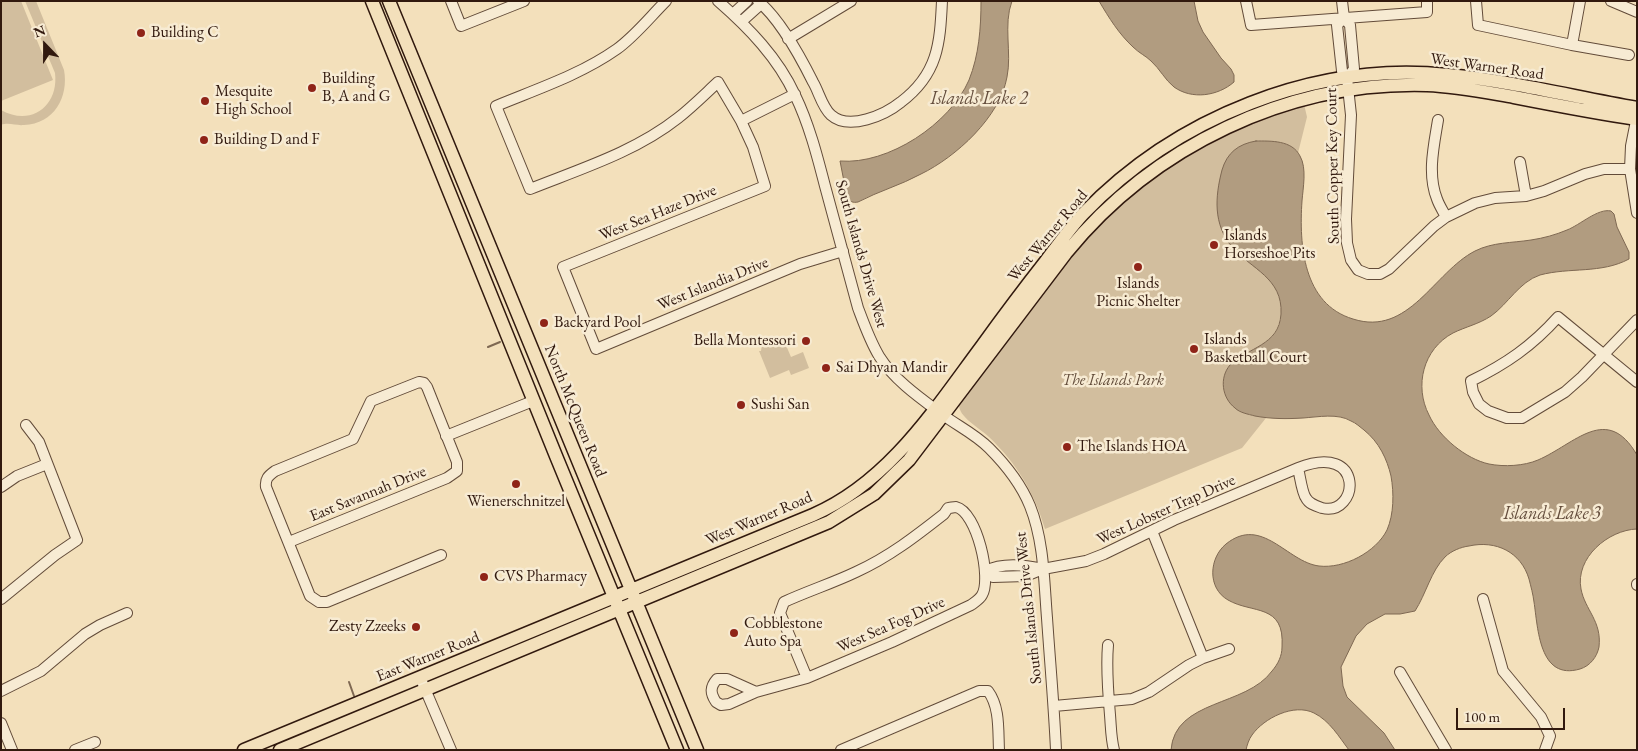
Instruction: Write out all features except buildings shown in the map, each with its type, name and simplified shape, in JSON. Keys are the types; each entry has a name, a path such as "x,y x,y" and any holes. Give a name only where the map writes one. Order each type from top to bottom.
{"main road":[{"name":"North McQueen Road","path":"372,1 570,490 697,750"},
{"name":"North McQueen Road","path":"389,1 589,487 625,600 677,750"},
{"name":"West Warner Road","path":"625,600 819,527 849,511 874,494 910,460 939,412 1002,318 1076,222 1110,189 1140,164 1201,125 1242,106 1310,84 1347,84 1384,74 1446,74 1482,79 1637,116"},
{"path":"533,401 550,393"},
{"name":"West Warner Road","path":"625,600 813,515 850,494 882,470 939,412"},
{"path":"570,490 589,487"},
{"path":"813,515 819,527"},
{"name":"East Warner Road","path":"244,750 423,683 625,600"},
{"name":"East Warner Road","path":"280,750 423,683"}],"street":[{"path":"451,1 461,26 524,1"},
{"path":"666,1 618,48 594,63 567,77 496,106 530,189 620,153 651,137 678,118 718,82 742,121 795,94"},
{"name":"South Islands Drive West","path":"718,1 761,42 795,94 814,143 858,308 879,356 893,374 939,412 965,428 988,446 1017,483 1030,506 1037,530 1043,569 1056,750"},
{"path":"733,14 748,1"},
{"path":"788,39 851,1"},
{"path":"742,22 760,3 775,18 832,116 847,121 862,121 876,117 901,102 923,80 934,62 937,51 942,1"},
{"path":"1246,1 1251,25 1427,12 1427,1"},
{"name":"South Copper Key Court","path":"1342,1 1344,18 1350,25 1354,69 1347,84 1351,115 1346,220 1347,242 1351,260 1358,270 1368,274 1380,274 1390,269 1434,226 1446,217"},
{"path":"1476,1 1478,25 1629,55"},
{"path":"1572,45 1580,1"},
{"path":"1611,1 1637,12"},
{"path":"1637,116 1631,146 1630,169 1637,213"},
{"path":"1438,120 1432,160 1432,178 1436,198 1446,217 1475,203 1495,198 1526,196 1598,171 1630,169"},
{"name":"West Sea Haze Drive","path":"596,349 563,267 765,186 753,147 742,121"},
{"path":"1520,162 1526,196"},
{"name":"West Islandia Drive","path":"596,349 800,264 843,251"},
{"path":"1637,320 1603,356 1565,392 1522,418 1507,418 1488,411 1479,404 1473,392 1471,381 1524,350 1541,337 1558,317 1603,356 1637,382"},
{"path":"441,555 381,584 326,602 319,602 310,596 266,487 266,481 275,471 353,439 371,402 414,383 424,384 427,387 446,436 533,401"},
{"path":"1,599 55,555 77,540 39,442 26,425"},
{"name":"East Savannah Drive","path":"289,542 447,478 457,471 457,462 446,436"},
{"name":"West Lobster Trap Drive","path":"1043,569 1086,561 1104,554 1152,531 1298,468 1313,462 1327,461 1340,465 1347,474 1350,488 1346,499 1338,506 1326,508 1314,506 1306,498 1298,468"},
{"path":"1,487 18,476 47,464"},
{"path":"807,678 781,618 781,606 784,602 855,573 881,560 944,514 948,508 956,507 973,526 981,548 986,571 994,567 1026,565 1043,569"},
{"path":"1152,531 1203,658"},
{"name":"West Sea Fog Drive","path":"756,692 807,678 892,642 962,609 980,599 984,593 986,571"},
{"path":"1482,599 1503,671 1542,717 1550,736 1545,750"},
{"path":"1,691 41,671 85,634 100,625 128,613"},
{"path":"1108,645 1106,666 1114,750"},
{"path":"1054,706 1132,699 1149,692 1189,665 1229,649"},
{"path":"1400,672 1446,750"},
{"path":"423,683 451,750"},
{"path":"841,750 979,691 988,691 994,700 997,714 999,750"},
{"path":"1,723 12,750"},
{"path":"75,750 95,742"}],"green space":[{"path":"1,1 21,1 53,80 1,101"},
{"path":"25,1 36,1 64,70 64,90 57,107 44,120 24,125 1,125 1,110 12,115 23,116 41,110 48,104 55,85 55,73"},
{"name":"The Islands Park","path":"1304,104 1307,117 1298,153 1294,149 1226,237 1240,253 1268,277 1280,300 1281,317 1274,333 1259,347 1229,366 1248,414 1266,418 1242,448 1045,529 1036,503 1016,468 989,437 966,418 959,404 1083,240 1130,195 1167,167 1240,126"},
{"path":"782,336 791,357 803,352 809,368 791,375 789,370 770,378 759,351 761,351 762,344"}],"water":[{"name":"Islands Lake 2","path":"981,1 1012,1 1008,20 1009,58 1007,77 996,107 986,121 962,146 934,167 858,202 850,201 847,197 840,161 878,156 897,149 932,126 948,112 960,96 969,80 975,61 980,31"},
{"path":"1099,1 1194,1 1198,21 1203,32 1231,69 1234,75 1234,82 1220,91 1205,95 1189,94 1174,87 1149,59 1123,37"},
{"name":"Islands Lake 3","path":"1256,141 1287,144 1300,156 1304,172 1301,218 1302,236 1308,271 1314,287 1324,300 1336,311 1353,319 1373,322 1390,319 1420,300 1460,261 1475,251 1496,244 1554,235 1572,228 1600,212 1611,211 1614,214 1617,227 1629,252 1629,259 1608,267 1551,273 1533,278 1491,316 1453,333 1434,348 1424,369 1422,381 1424,404 1439,431 1454,446 1480,461 1501,465 1527,464 1552,453 1590,432 1602,430 1614,432 1626,440 1637,455 1637,529 1615,534 1605,540 1588,557 1580,578 1583,596 1598,630 1599,647 1597,654 1584,668 1566,671 1556,667 1548,660 1543,650 1529,579 1520,562 1506,550 1489,545 1469,546 1456,550 1447,555 1440,563 1415,611 1385,614 1367,624 1356,636 1341,667 1343,686 1347,697 1384,733 1395,750 1349,750 1334,730 1320,716 1306,710 1298,710 1280,714 1264,723 1251,737 1246,750 1171,750 1175,733 1185,721 1198,712 1260,683 1274,668 1281,654 1282,633 1273,616 1228,600 1216,588 1213,573 1216,557 1220,550 1239,536 1251,535 1263,537 1307,563 1319,566 1339,565 1367,552 1382,538 1387,530 1392,510 1392,483 1385,457 1374,440 1356,424 1334,416 1285,419 1255,416 1237,410 1227,399 1223,382 1230,365 1262,345 1275,333 1281,314 1277,291 1264,275 1232,247 1221,229 1217,210 1218,190 1224,164 1234,150 1244,144"}],"waterway":[{"path":"488,347 500,342"},
{"path":"349,682 354,696"}],"place":[{"name":"Building C","path":"141,33"},
{"name":"Building B, A and G","path":"312,88"},
{"name":"Mesquite High School","path":"205,101"},
{"name":"Building D and F","path":"204,140"},
{"name":"Islands Horseshoe Pits","path":"1214,245"},
{"name":"Islands Picnic Shelter","path":"1138,267"},
{"name":"Backyard Pool","path":"544,323"},
{"name":"Bella Montessori","path":"806,341"},
{"name":"Islands Basketball Court","path":"1194,349"},
{"name":"Sai Dhyan Mandir","path":"826,368"},
{"name":"Sushi San","path":"741,405"},
{"name":"The Islands HOA","path":"1067,447"},
{"name":"Wienerschnitzel","path":"516,484"},
{"name":"CVS Pharmacy","path":"484,577"},
{"name":"Zesty Zzeeks","path":"416,627"},
{"name":"Cobblestone Auto Spa","path":"734,633"}]}
